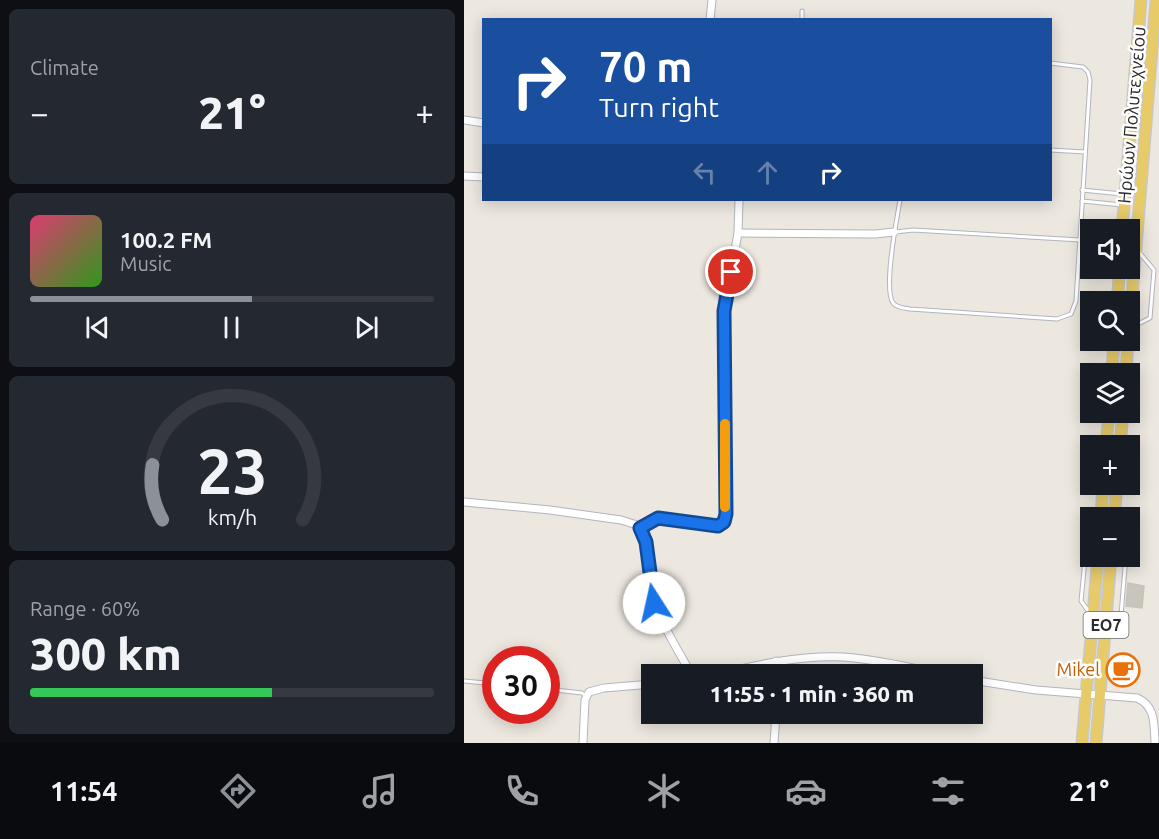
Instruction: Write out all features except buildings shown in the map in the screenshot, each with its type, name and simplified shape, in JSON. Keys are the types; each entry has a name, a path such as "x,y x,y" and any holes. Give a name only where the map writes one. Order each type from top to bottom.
{"main road":[{"name":"Ηρώων Πολυτεχνείου","path":"1123,219 1141,0"},
{"name":"Ηρώων Πολυτεχνείου","path":"1138,219 1156,0"},
{"name":"ΕΟ7","path":"1082,743 1097,567"},
{"name":"ΕΟ7","path":"1096,743 1110,567"}],"street":[{"path":"710,18 712,0"},
{"path":"464,120 482,123"},
{"path":"464,176 482,177"},
{"path":"640,528 658,518 711,526 718,526 724,522 726,514 724,311 738,233 739,201"},
{"path":"738,233 875,234 894,232"},
{"path":"464,502 594,516 630,522 640,528 646,542 654,603 686,664"},
{"path":"763,664 776,661 844,657 884,664"},
{"path":"983,682 1028,689 1134,697 1146,702 1153,716 1155,743"},
{"path":"583,743 589,692 604,688 641,685"},
{"path":"774,743 775,724"}],"lane":[{"path":"802,11 802,18"},
{"path":"1052,63 1076,64 1083,67 1088,72 1090,80 1081,219"},
{"path":"1052,150 1085,152"},
{"path":"1082,190 1125,200 1140,200"},
{"path":"1082,201 1140,200"},
{"path":"894,232 913,230 1080,240 1075,308 1071,314 1057,319 897,307 891,300 890,287 894,232 900,201"},
{"path":"1140,254 1154,270 1150,318 1140,323"},
{"path":"1084,567 1080,602 1093,616"},
{"path":"1105,627 1121,615 1125,567"},
{"path":"464,681 482,683"},
{"path":"560,691 582,693 587,696"}],"slow traffic":[{"path":"725,424 725,507"}],"place":[{"name":"Mikel","path":"1123,670"}],"route":[{"path":"654,603 646,542 640,528 658,518 718,526 724,522 726,514 724,311 731,272"}]}
